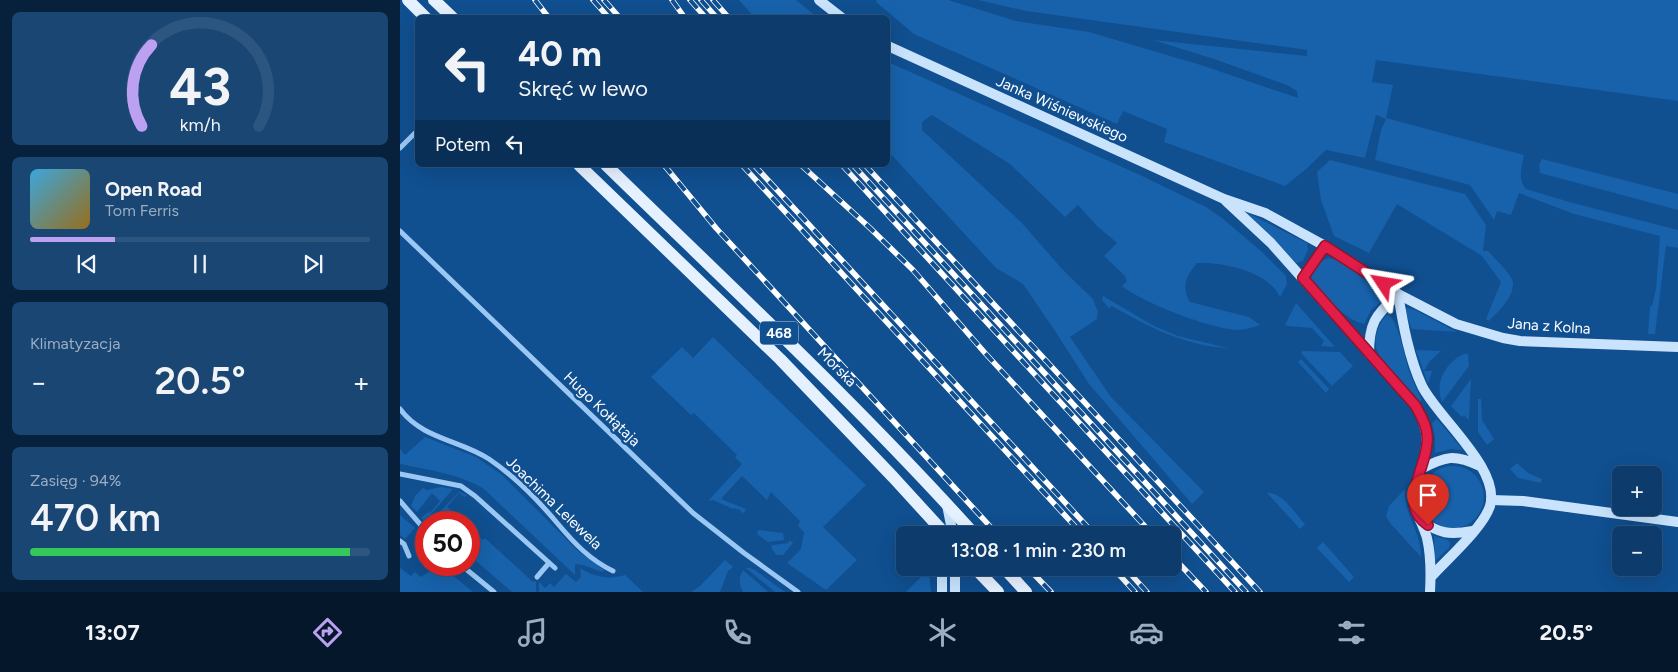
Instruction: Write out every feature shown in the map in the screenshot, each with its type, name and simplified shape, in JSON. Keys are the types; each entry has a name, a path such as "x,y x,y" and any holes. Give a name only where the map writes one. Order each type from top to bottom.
{"main road":[{"path":"408,0 423,15"},
{"path":"434,0 449,15"},
{"path":"820,0 838,15"},
{"name":"Janka Wiśniewskiego","path":"890,47 1224,199 1266,213 1325,246 1398,294"},
{"name":"468","path":"582,167 780,359 938,526"},
{"name":"Morska","path":"608,167 878,431 967,526"},
{"name":"Janka Wiśniewskiego","path":"1224,199 1271,243 1415,405 1425,424 1427,443 1420,469"},
{"path":"1303,278 1325,246"},
{"path":"1369,354 1372,326 1376,315 1398,294"},
{"path":"1398,294 1411,354 1421,384 1432,403 1466,442 1481,467 1491,492 1487,514 1431,577"},
{"name":"Jana z Kolna","path":"1398,294 1456,324 1503,338 1532,342 1678,347"},
{"path":"1430,592 1429,548 1414,495 1420,469 1441,459 1451,457 1462,458 1481,467"},
{"path":"1491,500 1523,501 1678,522"},
{"path":"947,505 951,526"},
{"path":"1420,520 1434,529 1447,534 1473,531"},
{"path":"942,576 942,592"},
{"path":"955,576 955,592"},
{"path":"983,576 998,592"},
{"path":"1011,576 1026,592"}],"street":[{"path":"400,148 415,133"},
{"name":"Hugo Kołłątaja","path":"400,231 693,513 798,592"},
{"name":"Joachima Lelewela","path":"400,410 422,430 474,450 503,469 535,499 577,547 613,571"},
{"path":"400,474 460,486 475,496 555,568"},
{"path":"400,501 415,518"},
{"path":"400,541 404,544 409,556"},
{"path":"537,577 549,563"},
{"path":"474,576 494,592"}],"shaded area":[{"path":"739,0 796,0 815,15 752,15"},
{"path":"877,0 948,0 1016,21 1089,32 1201,65 1298,98 1297,91 1287,85 1153,40 1307,56 1307,50 1026,11 978,0 1678,0 1678,101 1376,60 1372,82 1393,85 1386,118 1524,155 1521,177 1526,189 1678,230 1678,248 1666,246 1655,334 1648,334 1650,306 1652,306 1656,289 1660,236 1574,214 1519,193 1511,215 1497,211 1494,220 1470,185 1375,160 1381,130 1386,119 1376,115 1365,158 1326,150 1285,186 1164,142 1167,129 1123,111 1117,124 914,34 876,2"},
{"path":"890,63 1140,175 1206,207 1261,251 1286,276 1287,284 1280,297 1266,281 1232,266 1197,263 1193,268 1185,286 1190,302 1249,317 1260,325 1243,330 1225,329 1161,307 1122,286 1127,281 1125,276 1104,256 1117,243 1097,226 1078,205 1065,217 1010,164 932,115 922,122 922,130 1022,223 1062,269 1093,299 1098,312 1097,319 1070,337 1111,397 1204,492 1192,504 1089,384 1023,284 996,268 890,153"},
{"path":"1542,159 1678,194 1678,210 1540,173 1539,165"},
{"path":"1330,160 1465,194 1486,225 1483,251 1488,251 1512,279 1513,288 1511,294 1501,309 1489,321 1486,319 1501,282 1482,256 1397,204 1369,253 1334,236 1321,200 1317,172"},
{"path":"1240,209 1307,243 1308,250 1303,261 1296,263 1265,230"},
{"path":"1329,258 1344,264 1359,275 1382,301 1371,310 1364,324 1357,322 1342,312 1311,279 1311,275 1317,266"},
{"path":"1103,296 1154,326 1178,336 1228,348 1197,344 1168,334 1112,306 1109,308 1102,300"},
{"path":"1296,303 1335,347 1321,346 1324,341 1312,328 1285,325"},
{"path":"1404,309 1415,310 1457,332 1412,329"},
{"path":"1388,314 1398,331 1409,371 1422,400 1420,401 1382,359 1376,348 1377,332 1384,317"},
{"path":"713,337 866,485 823,527 857,560 826,590 787,563 801,549 804,532 798,526 800,521 771,492 767,500 742,476 721,499 746,509 744,513 741,510 733,509 713,500 708,501 742,464 735,457 737,455 694,413 691,415 651,377 682,347 693,358"},
{"path":"1416,350 1441,351 1430,361 1424,371 1432,371 1428,384"},
{"path":"1303,351 1340,352 1353,366 1332,386 1301,353"},
{"path":"1464,354 1468,354 1469,366 1442,402 1440,387 1443,374 1452,362"},
{"path":"1301,359 1329,389 1326,393 1298,362"},
{"path":"1471,379 1469,420 1464,415 1462,417 1451,406"},
{"path":"1478,399 1481,399 1482,420 1494,439 1487,445 1478,432"},
{"path":"1437,419 1463,450 1451,449 1435,453 1435,437 1432,423"},
{"path":"425,437 476,457 502,475 578,551 604,570 603,572 575,564 575,575 484,489 475,484 444,473 400,464 400,449 405,455"},
{"path":"1517,463 1528,473 1542,479 1541,483 1518,478 1510,469"},
{"path":"1447,466 1459,466 1475,475 1482,485 1484,497 1482,509 1475,519 1459,528 1447,528 1436,523 1427,514 1422,503 1422,491 1427,480 1436,471"},
{"path":"441,487 453,489 434,511 432,511 440,501 432,493 416,511 411,506 415,496 423,488 427,490"},
{"path":"1405,489 1407,508 1418,539 1421,557 1390,523 1386,516 1389,506"},
{"path":"459,492 467,495 465,497 459,493 447,507 452,511 441,511"},
{"path":"1267,493 1278,496 1288,504 1305,524 1300,529"},
{"path":"400,515 415,528 405,539 400,535"},
{"path":"758,530 783,533 784,540 768,542 757,534"},
{"path":"1434,536 1448,540 1450,543 1449,548 1435,561"},
{"path":"480,537 483,540 485,538 533,582 536,581 536,592 512,592 480,564"},
{"path":"789,540 793,543 783,555 776,555 771,547 772,545 789,543"},
{"path":"1323,542 1354,577 1349,582 1317,548"},
{"path":"725,560 733,567 728,571 720,592 691,592 700,586"},
{"path":"400,568 411,576 415,572 415,576 454,576 473,592 400,592"},
{"path":"580,568 602,577 625,575 643,592 539,592 539,582 545,588 550,583 554,587 566,574 576,582 581,577"},
{"path":"746,568 755,570 785,592 775,592"},
{"path":"743,570 768,592 743,592 740,576"},
{"path":"922,576 929,576 931,592 906,592"}],"railway":[{"path":"535,0 547,15"},
{"path":"593,0 606,15"},
{"path":"604,0 617,15"},
{"path":"672,0 683,15"},
{"path":"690,0 703,15"},
{"path":"701,0 714,15"},
{"path":"713,0 726,15"},
{"path":"666,167 716,228 990,526"},
{"path":"744,167 1075,526"},
{"path":"756,167 1087,526"},
{"path":"803,167 913,270 985,353 1145,526"},
{"path":"844,167 1235,592"},
{"path":"855,167 1246,592"},
{"path":"867,167 1260,592"},
{"path":"1181,566 1206,592"},
{"path":"1036,576 1051,592"},
{"path":"1120,576 1135,592"},
{"path":"1132,576 1147,592"}],"route":[{"path":"1384,284 1325,246 1303,278 1420,413 1425,424 1427,443 1414,495 1416,511 1420,520 1428,525"}]}
